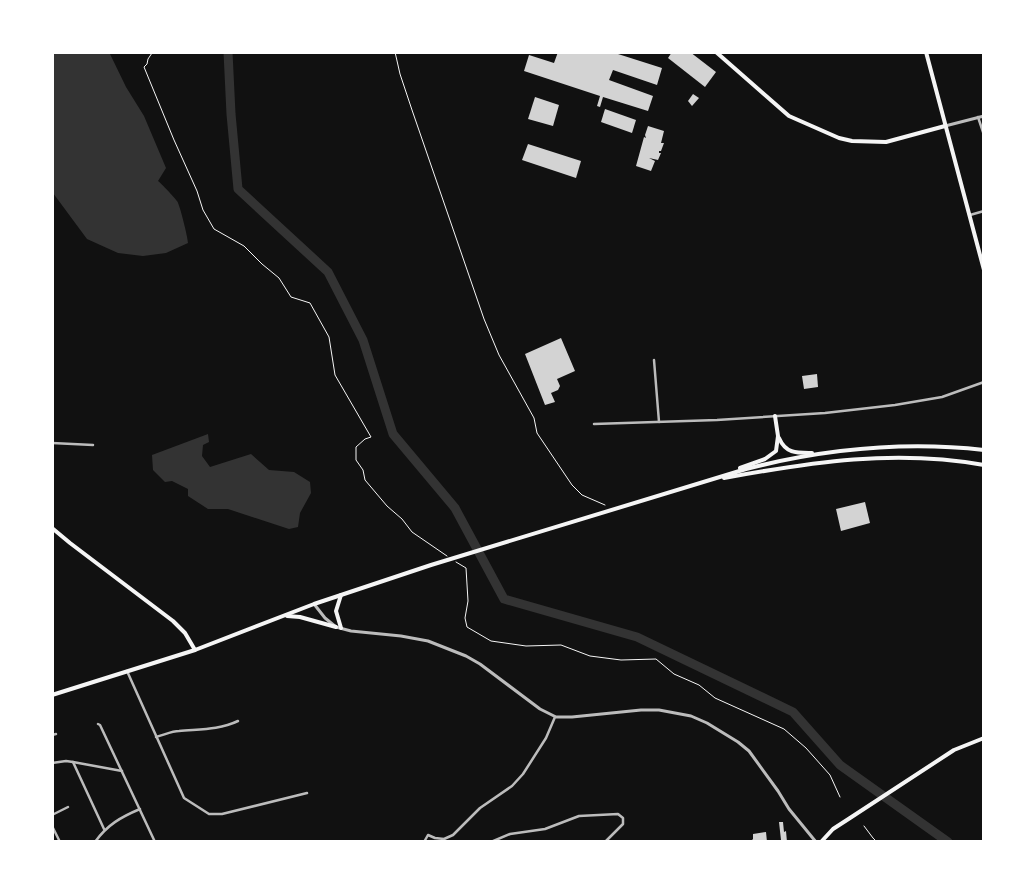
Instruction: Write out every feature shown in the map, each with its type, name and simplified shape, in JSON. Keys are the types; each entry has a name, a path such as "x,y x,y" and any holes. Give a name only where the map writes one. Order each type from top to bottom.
{"main road":[{"path":"716,52 789,116 839,138 852,141 886,142 945,126"},
{"path":"926,52 984,270"},
{"path":"710,481 772,454 778,446 775,416"},
{"path":"778,436 789,452 821,453"},
{"path":"52,695 195,650 314,604 389,579 760,465 852,449 923,445 984,450"},
{"path":"710,481 796,465 853,458 918,457 984,465"},
{"path":"52,528 173,621 185,633 195,650"},
{"path":"284,616 300,617 339,628 336,611 342,595"},
{"path":"821,842 833,829 954,750 984,738"}],"street":[{"path":"945,126 984,116"},
{"path":"978,117 984,135"},
{"path":"969,215 984,211"},
{"path":"654,360 659,422"},
{"path":"594,424 775,416 895,405 942,397 984,382"},
{"path":"52,443 93,444"},
{"path":"314,604 325,618 339,628 428,641 452,649 480,664 540,709 556,717 660,710 691,716 707,723 749,751 789,809 816,842"},
{"path":"127,671 184,798 209,814 222,814 307,793"},
{"path":"424,842 428,835 444,839 452,834 480,808 512,786 523,774 546,738 556,717"},
{"path":"156,737 179,731 200,731 217,728 238,721"},
{"path":"98,724 155,842"},
{"path":"52,763 66,761 122,771"},
{"path":"73,762 104,829"},
{"path":"52,815 68,808"},
{"path":"95,842 104,829 119,818 140,809"},
{"path":"491,842 510,834 545,829 579,816 618,814 623,818 623,824 605,842"},
{"path":"52,826 58,841"}],"path":[{"path":"157,52 152,53 148,59 148,64 144,67 197,191 203,210 214,229 244,246 279,278 291,297 310,303 330,338 335,375 371,437 365,439 356,447 356,460 363,470 366,480 412,532 466,568 468,601 465,618 466,627 491,641 526,646 561,645 590,656 621,660 656,659 674,674 699,685 714,698 784,729 806,748 830,775 840,797"},
{"path":"395,52 415,120 484,320 499,354 534,418 537,433 572,485 582,495 605,505"},
{"path":"864,826 877,842"}],"shaded area":[{"path":"53,52 108,52 110,54 126,87 144,116 166,168 158,181 177,201 188,243 166,253 143,256 118,253 87,239 53,193"},
{"path":"208,434 209,442 203,445 202,456 210,467 251,454 269,470 294,472 310,482 311,493 300,513 298,527 289,529 228,509 208,509 188,496 188,489 172,481 165,482 153,470 152,455"}],"building":[{"path":"558,52 618,52 618,54 662,68 657,85 613,70 609,80 653,96 648,111 603,97 600,107 597,106 600,96 524,71 529,55 554,63"},
{"path":"672,52 690,52 716,72 705,87 668,58"},
{"path":"693,94 699,98 692,106 688,101"},
{"path":"535,97 559,105 553,126 528,119"},
{"path":"605,109 636,120 632,133 601,122"},
{"path":"648,126 664,131 661,143 664,143 661,151 659,151 661,153 658,160 649,158 655,161 651,171 636,166 644,137 646,138"},
{"path":"528,144 581,161 576,178 522,160"},
{"path":"561,338 575,371 557,379 560,386 558,390 551,393 555,402 545,405 525,354"},
{"path":"817,374 818,387 804,389 802,376"},
{"path":"865,502 870,523 841,531 836,509"},
{"path":"779,822 783,822 787,842 776,842 781,840"},
{"path":"766,832 767,842 752,842 753,834"}],"waterway":[{"path":"228,52 231,114 238,189 328,272 363,340 393,434 455,508 504,599 637,637 793,712 840,765 948,842"}]}
